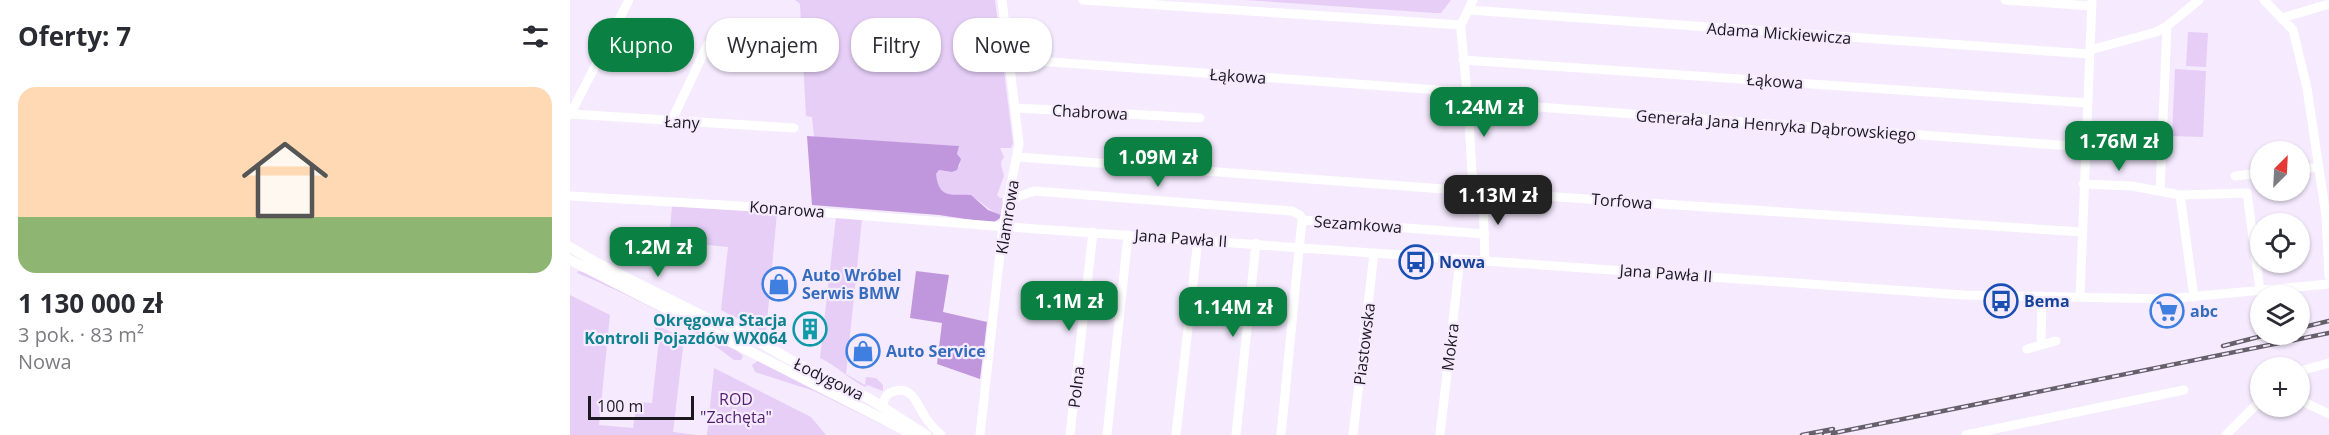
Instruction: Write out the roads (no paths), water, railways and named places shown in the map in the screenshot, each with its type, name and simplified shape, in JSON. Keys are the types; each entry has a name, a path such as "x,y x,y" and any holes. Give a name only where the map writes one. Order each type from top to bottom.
{"main road":[{"name":"Łodygowa","path":"570,247 597,263 752,338 879,411 914,435"},
{"name":"Łodygowa","path":"570,260 729,343 879,411 926,435"}],"street":[{"path":"570,115 629,0"},
{"name":"Klamrowa","path":"1002,0 1004,18"},
{"path":"1083,0 1461,25"},
{"path":"1473,0 1461,25 1472,173 1483,200 1485,261"},
{"path":"2005,0 2092,3 2080,297"},
{"name":"Adama Mickiewicza","path":"1468,10 2090,52 2156,32 2199,0"},
{"path":"2264,0 2294,33 2307,88 2326,216 2329,276"},
{"path":"2282,18 2329,4"},
{"path":"2160,191 2167,26"},
{"path":"670,122 706,48"},
{"name":"Łąkowa","path":"1463,60 2087,103"},
{"name":"Łąkowa","path":"1052,62 1467,97"},
{"name":"Klamrowa","path":"980,435 1003,226 1018,157 1019,144 1011,72"},
{"name":"Generała Jana Henryka Dąbrowskiego","path":"1467,97 2085,147"},
{"name":"Chabrowa","path":"1015,108 1200,118"},
{"name":"Łany","path":"570,115 794,128"},
{"name":"Torfowa","path":"1018,157 2082,232"},
{"path":"2235,176 2250,174"},
{"path":"2084,184 2132,186 2180,195 2247,193 2259,285"},
{"name":"Sezamkowa","path":"1007,200 1035,191 1292,211 1300,215 1302,220 1300,247 1281,435"},
{"path":"2180,195 2194,297"},
{"name":"Konarowa","path":"570,196 1003,226"},
{"name":"Sezamkowa","path":"1302,220 1485,234"},
{"name":"Jana Pawła II","path":"1003,226 1963,295 2166,299 2250,291"},
{"name":"Polna","path":"1071,435 1093,232"},
{"path":"1107,435 1128,235"},
{"path":"1176,435 1198,239"},
{"path":"1236,435 1256,243"},
{"name":"Piastowska","path":"1353,435 1374,253"},
{"name":"Mokra","path":"1440,435 1460,259"},
{"name":"Jana Pawła II","path":"2310,286 2329,285"},
{"path":"2041,345 2042,296"},
{"path":"2027,349 2056,341"},
{"path":"2310,368 2329,363"},
{"path":"879,411 887,396 903,390 911,393 928,421 941,435"},
{"path":"1966,435 2184,390"},
{"path":"2310,405 2329,414"},
{"path":"2226,435 2250,411"}],"railway":[{"path":"2310,326 2329,321"},
{"path":"1824,435 2329,333"},
{"path":"2223,346 2250,339"},
{"path":"1802,435 1833,429"}],"place":[{"name":"Nowa","path":"1416,262"},
{"name":"Auto Wróbel Serwis BMW","path":"779,284"},
{"name":"Bema","path":"2001,301"},
{"name":"abc","path":"2167,311"},
{"name":"Okręgowa Stacja Kontroli Pojazdów WX064","path":"810,329"},
{"name":"Auto Service","path":"863,351"}],"park label":[{"name":"ROD \"Zachęta\"","path":"736,408"}]}
